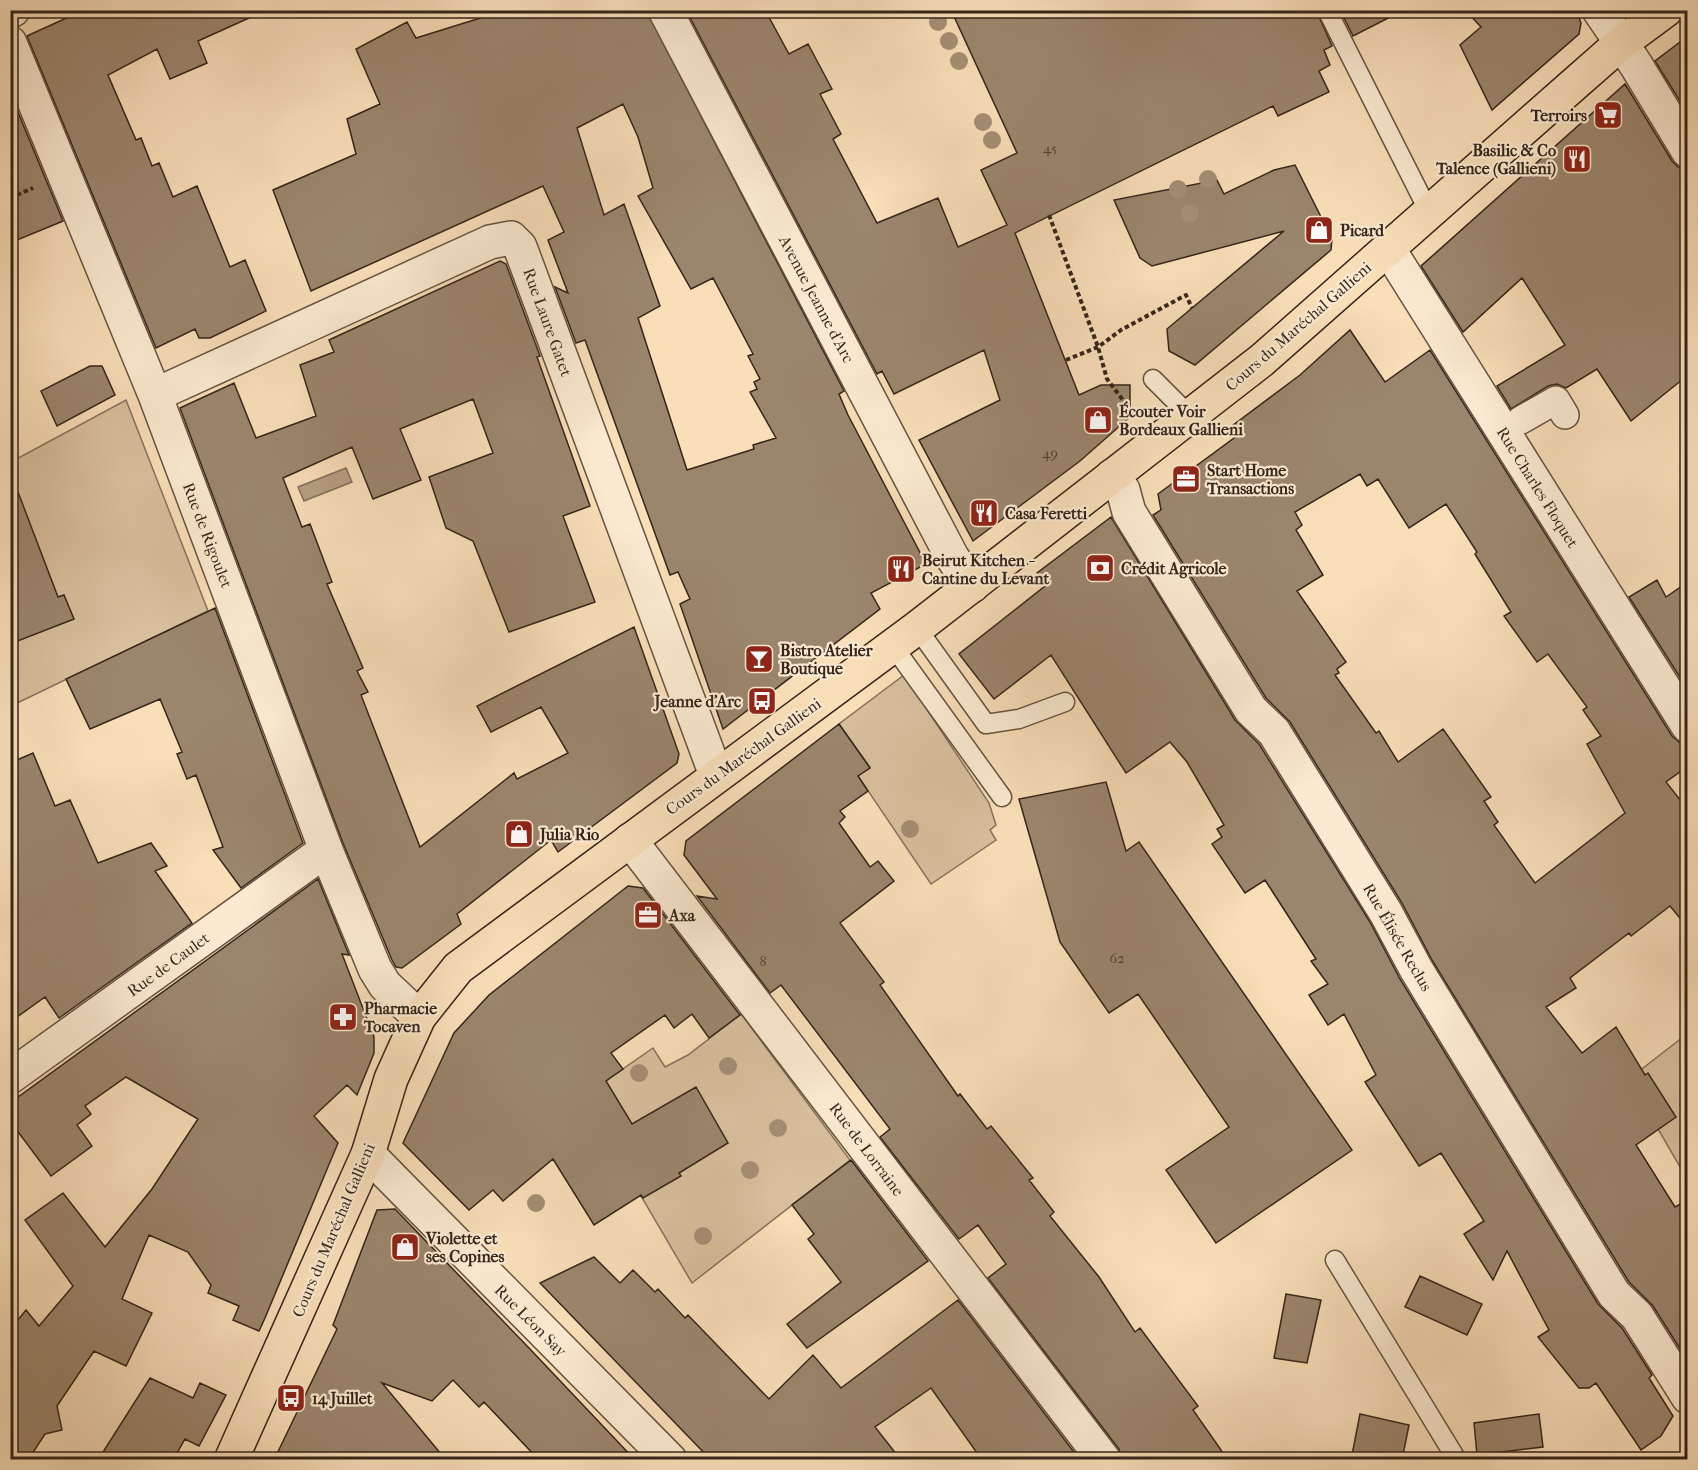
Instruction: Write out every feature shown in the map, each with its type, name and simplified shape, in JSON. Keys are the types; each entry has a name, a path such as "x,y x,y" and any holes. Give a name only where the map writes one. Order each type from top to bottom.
{"main road":[{"name":"Cours du Maréchal Gallieni","path":"231,1460 368,1154 391,1078 419,1017 459,968 716,775 905,637 1262,360 1620,44 1666,10"}],"street":[{"name":"Avenue Jeanne d'Arc","path":"665,10 952,557 972,586"},
{"path":"1599,10 1688,151"},
{"name":"Rue de Rigoulet","path":"10,43 155,395 326,850 375,969 385,986 419,1017"},
{"name":"Rue Laure Gatet","path":"155,395 490,242 511,238 520,247 716,775"},
{"name":"Rue Charles Floquet","path":"1388,248 1514,424 1688,726"},
{"path":"1514,424 1556,400 1565,415"},
{"name":"Rue Élisée Reclus","path":"1112,476 1123,490 1129,512 1251,710 1274,732 1386,913 1416,969 1614,1293 1637,1316 1688,1397"},
{"name":"Rue de Lorraine","path":"630,840 1104,1460"},
{"name":"Rue de Caulet","path":"10,1077 326,850"},
{"name":"Rue Léon Say","path":"368,1154 670,1460"}],"lane":[{"path":"1327,10 1429,212"},
{"path":"1153,379 1190,416"},
{"path":"905,637 986,724 1019,719 1065,702"},
{"path":"905,637 1002,796"},
{"path":"1335,1260 1457,1460"}],"path":[{"path":"1049,215 1098,347 1107,379 1156,443"},
{"path":"1066,360 1098,347 1121,330 1186,295 1192,308"}],"shaded area":[{"path":"126,400 208,611 11,706 11,462"},
{"path":"346,468 352,482 304,501 298,487"},
{"path":"904,675 989,803 996,825 990,830 996,840 931,884 858,776 870,767 839,724"},
{"path":"741,1014 850,1160 692,1283 593,1114 597,1087 653,1048 665,1067 688,1055"},
{"path":"1687,1034 1687,1179 1629,1079"}],"building":[{"path":"84,10 267,10 198,41 207,63 170,79 157,49 108,75 136,140 141,138 152,166 159,163 173,197 197,186 230,267 245,260 266,311 210,338 199,338 195,329 156,348 27,36"},
{"path":"506,10 646,10 844,391 839,394 848,415 926,564 871,593 880,609 723,729 680,604 690,599 678,572 670,575 585,340 576,343 555,287 568,293 548,240 564,232 543,186 311,291 273,190 356,154 347,119 380,104 356,49 407,22 416,38","holes":["623,104 638,137 653,188 638,196 691,289 713,278 753,354 748,356 760,379 754,382 757,389 750,392 776,438 753,445 754,449 687,470 638,318 660,306 624,204 604,215 577,128"]},
{"path":"686,10 765,10 789,54 808,44 832,89 820,94 841,134 833,139 877,223 938,198 958,247 1007,225 981,170 1017,153 951,10 1316,10 1332,46 1324,50 1330,65 1319,71 1329,92 1278,116 1273,106 1015,233 1079,395 1101,385 1130,385 1130,417 1080,461 973,541 919,440 1000,400 984,350 894,394 882,371 877,374"},
{"path":"1340,10 1404,10 1353,36"},
{"path":"1465,10 1576,10 1581,23 1579,34 1492,110 1460,45 1481,27"},
{"path":"1688,36 1688,114 1655,61"},
{"path":"1625,84 1672,161 1678,167 1688,170 1688,375 1631,421 1597,369 1566,388 1557,384 1548,386 1511,409 1497,386 1565,345 1522,278 1463,332 1421,266"},
{"path":"10,93 63,221 10,243"},
{"path":"1295,165 1332,239 1331,250 1195,365 1169,351 1167,329 1284,231 1152,266 1140,258 1114,200 1217,180 1224,194 1274,170"},
{"path":"500,261 506,264 540,356 537,357 590,506 563,516 595,602 509,632 473,541 446,528 429,477 493,453 473,399 400,429 421,480 373,499 352,447 283,478 302,527 310,524 332,582 327,584 363,668 357,671 368,692 361,695 420,847 514,773 517,779 568,753 541,707 491,732 477,706 634,627 679,754 677,763 558,852 551,840 457,914 461,924 402,968 396,967 392,960 343,843 180,408 234,383 256,438 316,416 300,365 334,352 329,340"},
{"path":"1350,330 1385,382 1430,350 1672,736 1688,745 1688,766 1666,782 1688,810 1688,928 1670,906 1631,936 1629,933 1570,978 1576,988 1546,1007 1582,1053 1616,1027 1645,1075 1648,1073 1676,1117 1636,1145 1675,1207 1688,1200 1688,1353 1684,1355 1653,1306 1629,1282 1432,960 1402,903 1290,722 1266,698 1153,515 1161,510 1158,494 1238,435 1232,426 1300,375","holes":["1360,474 1367,486 1378,479 1409,528 1446,504 1477,552 1475,554 1511,612 1504,616 1537,662 1548,654 1587,707 1583,710 1601,736 1587,744 1625,813 1535,883 1494,825 1498,822 1484,801 1491,797 1443,729 1398,762 1379,731 1376,733 1335,675 1339,673 1337,669 1346,662 1297,591 1323,575 1296,530 1302,525 1295,512"]},
{"path":"90,366 102,366 115,395 57,426 41,391"},
{"path":"10,479 13,479 58,597 64,595 74,619 10,644"},
{"path":"1111,517 1235,720 1259,744 1370,922 1400,979 1598,1304 1622,1328 1652,1375 1649,1378 1673,1416 1661,1436 1641,1450 1596,1383 1589,1388 1579,1388 1538,1337 1549,1330 1507,1251 1493,1280 1464,1234 1484,1221 1441,1153 1419,1166 1365,1082 1376,1075 1344,1014 1328,1025 1309,995 1328,984 1311,961 1316,959 1265,880 1245,893 1212,844 1222,837 1217,829 1224,825 1187,762 1170,742 1126,773 1051,655 994,699 959,654 1045,586 1037,573"},
{"path":"1657,580 1666,597 1688,582 1688,690 1629,597"},
{"path":"215,608 303,843 241,888 213,850 223,847 196,775 187,779 177,754 182,752 160,699 90,729 66,679"},
{"path":"839,724 870,768 858,776 868,791 840,811 845,817 839,823 870,867 878,861 894,881 840,923 884,982 880,985 958,1096 960,1094 987,1129 991,1126 1033,1178 1029,1180 1054,1212 1050,1216 1099,1277 1135,1332 1140,1328 1198,1406 1193,1410 1228,1460 1122,1460 1119,1449 988,1278 1006,1264 978,1225 959,1239 880,1137 890,1129 781,985 770,993 697,896 717,899 684,855 686,841"},
{"path":"33,753 55,806 70,800 98,863 151,843 167,866 155,871 192,923 59,1018 45,997 10,1022 10,763"},
{"path":"1106,782 1126,851 1139,842 1352,1150 1216,1243 1166,1170 1229,1127 1138,994 1109,1013 1060,942 1019,799"},
{"path":"318,879 349,955 342,954 374,1037 374,1053 357,1095 347,1085 314,1116 338,1143 259,1331 233,1320 239,1306 208,1293 211,1285 188,1252 149,1235 122,1299 152,1313 126,1366 94,1351 57,1406 62,1430 45,1434 28,1460 10,1460 10,1330 26,1310 39,1326 73,1286 25,1220 63,1193 105,1247 152,1189 198,1119 126,1077 85,1106 91,1114 77,1125 92,1146 51,1176 10,1121 10,1103"},
{"path":"628,886 643,888 740,1015 709,1038 692,1014 674,1028 665,1015 611,1053 623,1069 606,1081 632,1124 696,1087 728,1143 679,1173 681,1176 643,1198 641,1195 594,1225 553,1159 503,1201 493,1190 469,1210 403,1143 454,1033 489,995"},
{"path":"851,1160 928,1261 807,1348 787,1324 841,1282 808,1239 814,1234 792,1205"},
{"path":"395,1209 635,1460 539,1460 484,1402 479,1407 453,1380 432,1401 382,1383 446,1460 274,1460 337,1329 333,1325 377,1210"},
{"path":"594,1257 620,1283 633,1270 655,1292 658,1289 685,1318 688,1315 769,1399 813,1355 841,1388 958,1300 1080,1460 982,1460 931,1388 875,1427 901,1460 711,1460 540,1283"},
{"path":"1420,1276 1482,1304 1467,1335 1405,1307"},
{"path":"1286,1294 1321,1300 1307,1363 1274,1358"},
{"path":"150,1378 193,1398 200,1383 226,1395 199,1446 185,1439 173,1460 98,1460"},
{"path":"1360,1414 1409,1425 1402,1460 1351,1460"},
{"path":"1539,1414 1543,1447 1477,1455 1474,1423"}],"place":[{"name":"Terroirs","path":"1608,115"},
{"name":"Basilic & Co Talence (Gallieni)","path":"1577,159"},
{"name":"Picard","path":"1319,230"},
{"name":"Écouter Voir Bordeaux Gallieni","path":"1098,420"},
{"name":"Start Home Transactions","path":"1186,479"},
{"name":"Casa Feretti","path":"984,513"},
{"name":"Crédit Agricole","path":"1100,568"},
{"name":"Beirut Kitchen - Cantine du Levant","path":"901,569"},
{"name":"Bistro Atelier Boutique","path":"759,659"},
{"name":"Jeanne d'Arc","path":"762,701"},
{"name":"Julia Rio","path":"519,834"},
{"name":"Axa","path":"648,915"},
{"name":"Pharmacie Tocaven","path":"343,1017"},
{"name":"Violette et ses Copines","path":"405,1247"},
{"name":"14 Juillet","path":"291,1398"}]}
